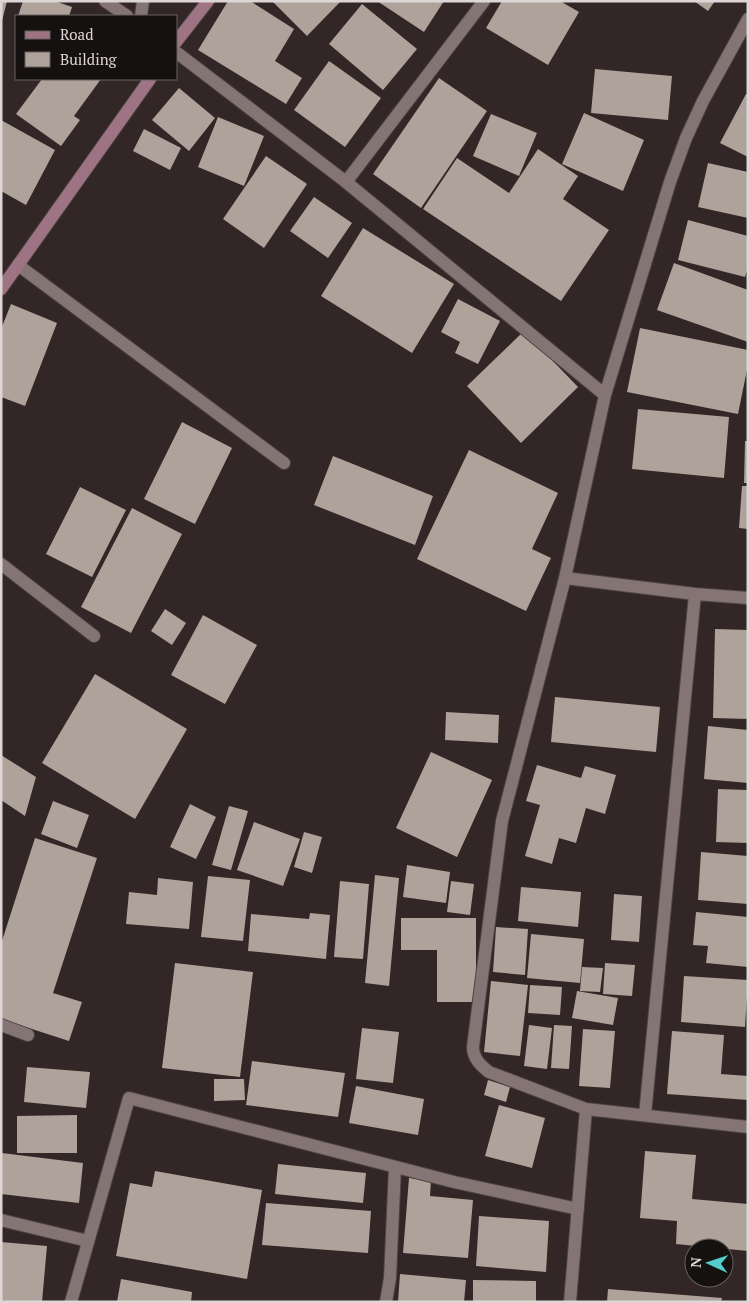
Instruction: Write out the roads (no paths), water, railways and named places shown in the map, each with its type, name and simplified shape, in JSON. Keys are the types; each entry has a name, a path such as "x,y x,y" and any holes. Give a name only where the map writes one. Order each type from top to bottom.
{"street":[{"path":"105,1 126,15"},
{"path":"141,15 143,1"},
{"path":"178,39 208,1"},
{"path":"346,182 484,1"},
{"path":"748,19 703,101 686,138 670,182 606,395 565,578 502,821 473,1054 482,1067 489,1072 586,1109 645,1114 748,1127"},
{"path":"178,54 346,182 606,395"},
{"path":"1,289 149,80"},
{"path":"18,265 284,463"},
{"path":"1,564 94,636"},
{"path":"565,578 695,594 748,598"},
{"path":"645,1114 695,594"},
{"path":"1,1025 28,1035"},
{"path":"71,1302 129,1098 454,1182 578,1209"},
{"path":"570,1302 586,1109"},
{"path":"386,1302 390,1278 395,1167"},
{"path":"1,1220 88,1242"}]}
